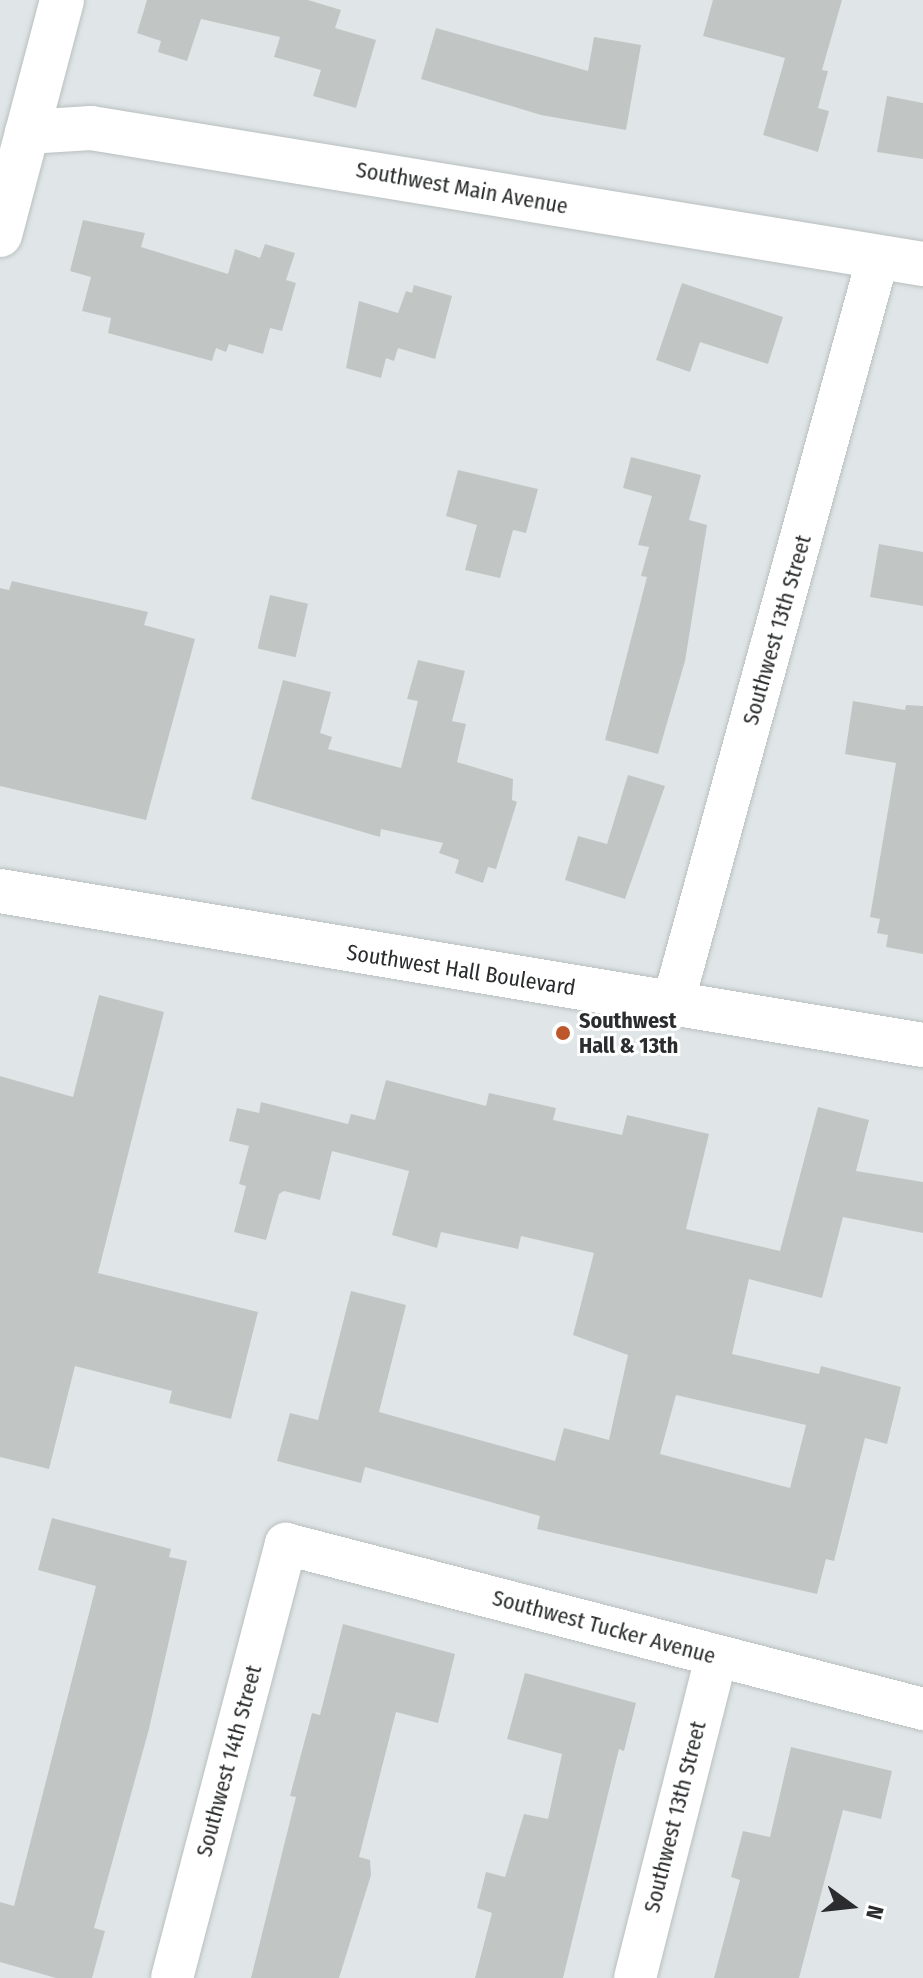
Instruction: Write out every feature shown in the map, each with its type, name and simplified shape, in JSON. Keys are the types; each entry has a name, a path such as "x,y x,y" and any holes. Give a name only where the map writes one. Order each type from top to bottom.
{"main road":[{"path":"0,235 14,133 62,0"},
{"name":"Southwest Main Avenue","path":"14,133 91,128 923,264"},
{"name":"Southwest Hall Boulevard","path":"0,891 923,1045"}],"street":[{"name":"Southwest 13th Street","path":"673,1003 878,257"},
{"name":"Southwest Tucker Avenue","path":"286,1544 923,1709"},
{"name":"Southwest 14th Street","path":"172,1978 286,1544"},
{"name":"Southwest 13th Street","path":"635,1978 716,1657"}],"building":[{"path":"147,0 308,0 341,10 335,28 376,40 356,108 313,96 321,70 274,57 280,37 201,19 187,61 158,52 161,41 137,33"},
{"path":"713,0 842,0 822,70 828,71 818,108 829,111 818,152 763,135 785,58 703,36"},
{"path":"436,28 588,71 594,37 641,45 626,130 541,115 421,79"},
{"path":"887,96 923,103 923,159 877,152"},
{"path":"83,220 145,233 141,247 228,274 235,249 260,258 265,244 295,253 286,280 296,283 282,331 270,328 263,354 229,344 226,352 216,348 212,361 108,333 111,318 82,311 91,277 70,271"},
{"path":"682,283 783,317 768,364 700,342 690,372 656,360"},
{"path":"414,285 452,296 435,359 398,348 394,361 386,358 381,378 346,368 359,301 398,313 406,291 412,293"},
{"path":"631,457 701,475 689,520 707,525 685,661 658,754 605,740 647,577 641,576 649,547 638,545 652,496 623,488"},
{"path":"458,470 538,489 526,533 513,530 500,578 465,570 477,525 446,516"},
{"path":"879,544 923,552 923,606 870,597"},
{"path":"12,581 148,612 144,625 195,639 146,820 0,786 0,588 9,590"},
{"path":"270,595 308,604 296,657 258,649"},
{"path":"418,660 465,671 452,721 466,724 457,762 513,779 512,800 517,802 496,869 488,867 483,883 455,873 459,860 439,853 443,843 381,829 380,837 251,799 283,680 331,692 320,733 332,737 328,749 401,768 418,701 407,699"},
{"path":"853,701 905,710 906,705 923,706 923,954 886,947 888,935 877,933 880,919 870,917 896,763 845,754"},
{"path":"628,775 665,786 625,899 565,880 578,836 607,844"},
{"path":"99,995 164,1012 98,1273 258,1312 231,1419 169,1403 172,1391 75,1366 49,1469 0,1457 0,1076 73,1097"},
{"path":"386,1080 486,1106 489,1093 556,1108 553,1120 622,1135 627,1115 709,1134 686,1229 780,1251 818,1107 869,1120 856,1171 923,1182 923,1233 843,1217 822,1298 749,1279 732,1354 819,1374 821,1366 901,1387 887,1444 865,1438 834,1561 826,1559 817,1594 537,1529 540,1516 365,1467 361,1483 277,1461 290,1413 318,1420 351,1291 406,1305 379,1412 555,1461 564,1428 609,1440 628,1355 573,1335 594,1253 521,1236 518,1249 441,1232 437,1248 392,1235 409,1171 332,1151 320,1200 284,1191 279,1194 266,1240 234,1232 246,1186 239,1184 249,1146 229,1141 237,1108 259,1113 261,1102 348,1124 351,1114 375,1120","holes":["676,1395 806,1425 790,1488 660,1454"]},
{"path":"52,1518 171,1549 169,1557 187,1561 149,1729 94,1928 105,1931 92,1978 56,1978 0,1962 0,1902 14,1906 96,1586 38,1570"},
{"path":"343,1624 455,1654 438,1723 396,1712 359,1857 370,1860 371,1875 339,1978 251,1978 296,1797 290,1796 312,1713 320,1715"},
{"path":"525,1673 636,1703 624,1751 619,1749 563,1978 475,1978 492,1913 477,1908 486,1872 505,1877 524,1814 548,1819 562,1754 507,1739"},
{"path":"791,1747 892,1771 881,1819 843,1810 799,1978 714,1978 740,1880 731,1877 743,1831 770,1837"}],"place":[{"name":"Southwest Hall & 13th","path":"563,1033"}]}
